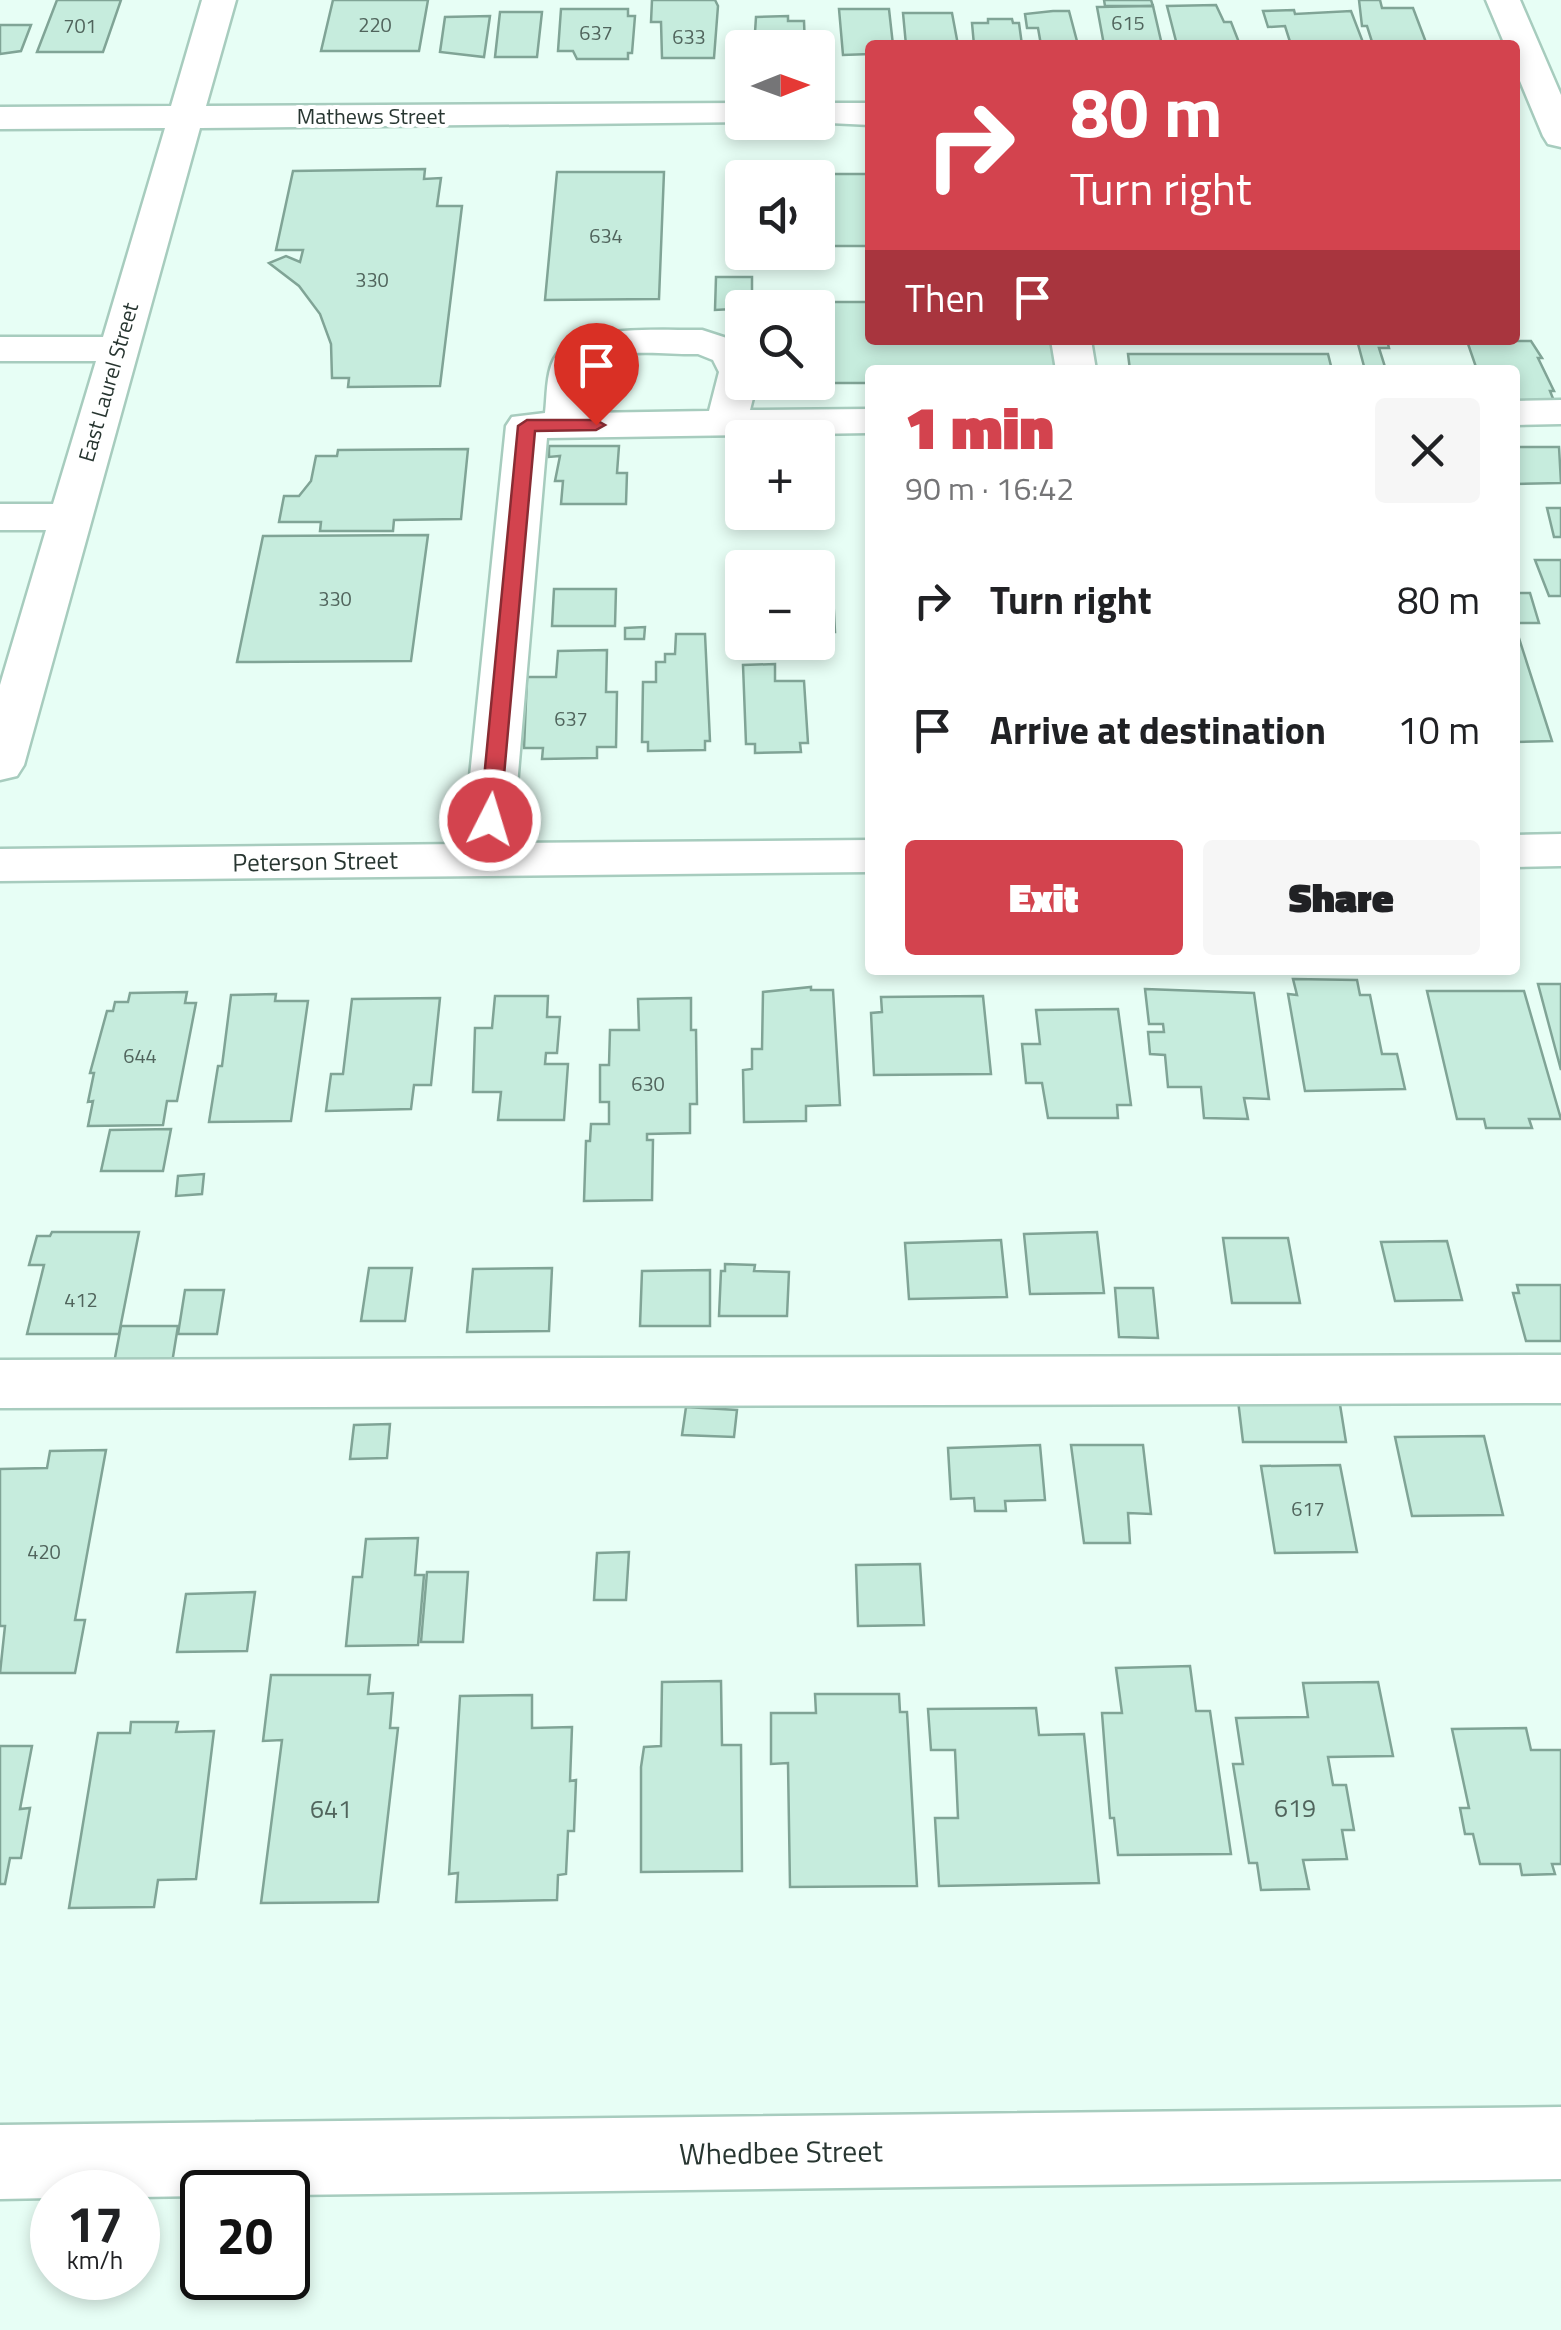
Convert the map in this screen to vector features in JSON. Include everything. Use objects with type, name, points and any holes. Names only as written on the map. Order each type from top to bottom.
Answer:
[{"type":"street","name":"East Laurel Street","points":[[0,765],[218,0]]},
{"type":"street","points":[[1503,0],[1518,40]]},
{"type":"street","points":[[1520,44],[1547,115]]},
{"type":"street","name":"Mathews Street","points":[[0,118],[725,114]]},
{"type":"street","points":[[835,114],[865,114]]},
{"type":"street","points":[[564,425],[572,362],[582,352],[608,344],[702,342],[730,352],[739,372],[727,420]]},
{"type":"street","points":[[0,350],[116,349]]},
{"type":"street","points":[[1520,412],[1561,412]]},
{"type":"street","points":[[835,421],[865,421]]},
{"type":"street","points":[[486,860],[527,426],[725,423]]},
{"type":"street","points":[[0,518],[71,517]]},
{"type":"street","points":[[1520,850],[1561,850]]},
{"type":"street","name":"Peterson Street","points":[[0,865],[865,856]]},
{"type":"street","points":[[0,1384],[1561,1379]]},
{"type":"street","name":"Whedbee Street","points":[[0,2162],[1561,2143]]},
{"type":"building","points":[[57,0],[121,0],[103,52],[37,52]]},
{"type":"building","points":[[333,0],[428,0],[419,51],[321,51]]},
{"type":"building","points":[[652,0],[715,0],[718,6],[714,58],[662,58],[661,22],[651,22]]},
{"type":"building","points":[[1104,0],[1151,0],[1153,6],[1105,6]]},
{"type":"building","points":[[1359,0],[1380,0],[1382,8],[1413,8],[1425,40],[1371,40],[1367,26],[1362,26]]},
{"type":"building","points":[[1216,5],[1224,22],[1231,22],[1238,40],[1176,40],[1167,6]]},
{"type":"building","points":[[1153,6],[1161,40],[1103,40],[1097,7]]},
{"type":"building","points":[[561,9],[628,9],[628,16],[635,16],[628,59],[577,59],[573,51],[558,51]]},
{"type":"building","points":[[839,9],[889,9],[892,40],[865,40],[865,54],[843,55]]},
{"type":"building","points":[[1069,11],[1077,40],[1040,40],[1038,28],[1027,28],[1025,14]]},
{"type":"building","points":[[1263,11],[1351,11],[1362,40],[1289,40],[1285,26],[1268,27]]},
{"type":"building","points":[[500,12],[542,12],[537,57],[495,57]]},
{"type":"building","points":[[903,13],[952,13],[957,40],[906,40]]},
{"type":"building","points":[[490,16],[484,57],[440,52],[445,17]]},
{"type":"building","points":[[788,16],[788,21],[804,21],[804,30],[755,30],[756,17]]},
{"type":"building","points":[[988,19],[1012,19],[1019,23],[1021,40],[974,40],[972,23],[988,23]]},
{"type":"building","points":[[0,25],[31,25],[21,51],[0,54]]},
{"type":"building","points":[[425,169],[424,179],[441,178],[437,206],[462,206],[440,386],[348,387],[349,378],[332,378],[331,344],[320,314],[299,286],[269,263],[286,256],[300,262],[303,250],[276,250],[293,171]]},
{"type":"building","points":[[557,172],[664,172],[659,299],[545,300]]},
{"type":"building","points":[[835,174],[865,174],[865,246],[835,246]]},
{"type":"building","points":[[716,277],[752,277],[752,290],[725,290],[725,309],[715,310]]},
{"type":"building","points":[[835,302],[865,302],[865,345],[1059,345],[1061,365],[865,365],[865,383],[835,383]]},
{"type":"building","points":[[1520,341],[1531,341],[1542,358],[1538,358],[1554,391],[1550,391],[1554,401],[1520,402],[1520,365],[1475,365],[1468,345],[1520,345]]},
{"type":"building","points":[[1358,345],[1388,345],[1389,348],[1379,348],[1384,365],[1364,365]]},
{"type":"building","points":[[1128,354],[1328,354],[1331,365],[1129,365]]},
{"type":"building","points":[[549,446],[619,446],[617,473],[627,473],[626,504],[561,504],[563,481],[555,481],[560,456],[549,457]]},
{"type":"building","points":[[1520,447],[1559,447],[1561,483],[1520,484]]},
{"type":"building","points":[[468,449],[461,519],[394,520],[393,531],[320,531],[321,522],[279,522],[284,496],[299,496],[311,481],[316,456],[337,456],[338,450]]},
{"type":"building","points":[[1547,508],[1561,508],[1561,537],[1554,537]]},
{"type":"building","points":[[428,535],[411,661],[237,662],[263,536]]},
{"type":"building","points":[[1535,560],[1561,560],[1561,596],[1549,596]]},
{"type":"building","points":[[554,589],[616,589],[615,626],[552,626]]},
{"type":"building","points":[[1520,593],[1530,593],[1539,623],[1520,623]]},
{"type":"building","points":[[645,627],[644,639],[625,639],[625,628]]},
{"type":"building","points":[[676,634],[705,634],[710,741],[705,741],[705,750],[648,751],[648,742],[642,742],[643,682],[656,682],[656,662],[665,662],[665,654],[675,654]]},
{"type":"building","points":[[1520,641],[1552,741],[1520,742]]},
{"type":"building","points":[[607,650],[606,692],[617,692],[616,747],[597,747],[597,758],[542,759],[543,748],[524,748],[527,677],[556,677],[558,651]]},
{"type":"building","points":[[775,664],[775,681],[804,681],[808,743],[800,743],[801,752],[755,753],[755,744],[746,744],[743,665]]},
{"type":"building","points":[[1293,979],[1357,980],[1360,995],[1370,995],[1382,1054],[1397,1054],[1405,1089],[1305,1091],[1288,994],[1297,995]]},
{"type":"building","points":[[1538,984],[1561,984],[1561,1070]]},
{"type":"building","points":[[811,987],[833,990],[840,1105],[806,1106],[806,1121],[744,1122],[743,1070],[752,1069],[752,1049],[762,1049],[763,992]]},
{"type":"building","points":[[1145,989],[1254,993],[1269,1099],[1244,1098],[1248,1119],[1204,1118],[1201,1087],[1168,1087],[1165,1055],[1150,1054],[1148,1032],[1164,1032],[1163,1024],[1149,1024]]},
{"type":"building","points":[[1427,991],[1524,991],[1561,1119],[1529,1119],[1532,1128],[1486,1128],[1484,1119],[1457,1119]]},
{"type":"building","points":[[187,992],[185,1003],[196,1003],[177,1101],[167,1101],[163,1125],[88,1126],[93,1101],[88,1102],[94,1073],[90,1073],[107,1011],[113,1011],[115,1002],[128,1002],[130,993]]},
{"type":"building","points":[[276,994],[275,1001],[308,1001],[291,1121],[209,1122],[218,1066],[222,1066],[231,995]]},
{"type":"building","points":[[495,996],[548,996],[547,1017],[560,1017],[557,1053],[546,1053],[545,1064],[568,1064],[564,1120],[498,1120],[501,1092],[473,1092],[475,1028],[492,1028]]},
{"type":"building","points":[[983,996],[991,1074],[874,1075],[871,1013],[882,1012],[881,997]]},
{"type":"building","points":[[440,998],[431,1085],[414,1085],[411,1109],[326,1111],[331,1074],[343,1074],[352,999]]},
{"type":"building","points":[[691,998],[691,1030],[696,1030],[697,1104],[690,1104],[690,1133],[647,1134],[647,1140],[653,1140],[652,1200],[584,1201],[586,1141],[590,1141],[591,1124],[609,1124],[609,1102],[600,1102],[600,1065],[609,1065],[610,1030],[639,1030],[638,999]]},
{"type":"building","points":[[1118,1009],[1131,1105],[1117,1105],[1118,1118],[1048,1118],[1042,1083],[1026,1083],[1022,1044],[1040,1044],[1036,1010]]},
{"type":"building","points":[[171,1129],[163,1171],[101,1171],[110,1130]]},
{"type":"building","points":[[204,1174],[202,1194],[176,1196],[178,1176]]},
{"type":"building","points":[[52,1232],[139,1232],[119,1334],[27,1334],[44,1265],[29,1265],[37,1236],[50,1236]]},
{"type":"building","points":[[1097,1232],[1104,1293],[1030,1294],[1024,1234]]},
{"type":"building","points":[[1223,1238],[1288,1238],[1300,1303],[1232,1303]]},
{"type":"building","points":[[1001,1240],[1007,1297],[909,1299],[905,1243]]},
{"type":"building","points":[[1447,1241],[1462,1300],[1395,1301],[1381,1242]]},
{"type":"building","points":[[725,1264],[755,1265],[754,1271],[789,1272],[787,1316],[719,1316],[721,1271],[725,1271]]},
{"type":"building","points":[[369,1268],[412,1268],[405,1321],[361,1321]]},
{"type":"building","points":[[552,1268],[549,1331],[467,1332],[473,1269]]},
{"type":"building","points":[[710,1270],[710,1326],[640,1326],[642,1271]]},
{"type":"building","points":[[1517,1285],[1561,1285],[1561,1341],[1526,1341],[1513,1293],[1519,1293]]},
{"type":"building","points":[[1115,1288],[1153,1288],[1158,1338],[1119,1337]]},
{"type":"building","points":[[185,1290],[224,1290],[217,1334],[178,1334]]},
{"type":"building","points":[[121,1326],[178,1326],[172,1363],[114,1363]]},
{"type":"building","points":[[1237,1392],[1338,1392],[1346,1442],[1243,1442]]},
{"type":"building","points":[[686,1407],[737,1410],[734,1437],[682,1435]]},
{"type":"building","points":[[390,1424],[387,1458],[350,1459],[354,1425]]},
{"type":"building","points":[[1484,1436],[1503,1515],[1412,1516],[1395,1437]]},
{"type":"building","points":[[1040,1445],[1045,1500],[1005,1501],[1006,1511],[975,1511],[974,1498],[951,1499],[948,1448]]},
{"type":"building","points":[[1071,1445],[1143,1445],[1151,1514],[1128,1513],[1130,1543],[1084,1543]]},
{"type":"building","points":[[106,1450],[75,1620],[85,1620],[75,1673],[0,1673],[5,1626],[0,1626],[0,1469],[47,1468],[50,1451]]},
{"type":"building","points":[[1340,1465],[1357,1552],[1275,1553],[1261,1466]]},
{"type":"building","points":[[418,1538],[415,1575],[424,1575],[418,1645],[346,1646],[353,1577],[362,1577],[366,1539]]},
{"type":"building","points":[[629,1552],[626,1600],[594,1600],[597,1553]]},
{"type":"building","points":[[920,1564],[924,1625],[858,1626],[856,1565]]},
{"type":"building","points":[[427,1572],[468,1572],[463,1642],[421,1642]]},
{"type":"building","points":[[255,1592],[247,1651],[177,1652],[186,1594]]},
{"type":"building","points":[[1190,1666],[1196,1711],[1210,1711],[1231,1854],[1118,1855],[1114,1818],[1110,1818],[1102,1713],[1122,1713],[1116,1668]]},
{"type":"building","points":[[271,1675],[370,1675],[368,1694],[393,1693],[390,1728],[398,1728],[378,1902],[261,1903],[282,1740],[263,1741]]},
{"type":"building","points":[[721,1681],[722,1745],[741,1745],[742,1871],[641,1872],[641,1767],[644,1747],[661,1746],[662,1682]]},
{"type":"building","points":[[1378,1682],[1393,1756],[1328,1757],[1333,1785],[1346,1785],[1354,1830],[1342,1830],[1347,1859],[1303,1860],[1309,1889],[1261,1890],[1257,1863],[1249,1863],[1233,1764],[1243,1764],[1236,1718],[1308,1717],[1303,1683]]},
{"type":"building","points":[[815,1694],[899,1694],[900,1712],[907,1712],[917,1886],[790,1887],[788,1763],[771,1764],[771,1713],[816,1713]]},
{"type":"building","points":[[532,1695],[532,1728],[572,1727],[570,1781],[576,1780],[574,1831],[568,1831],[566,1874],[558,1875],[557,1900],[456,1902],[458,1873],[449,1874],[460,1696]]},
{"type":"building","points":[[1036,1708],[1039,1735],[1084,1734],[1099,1883],[939,1886],[935,1818],[958,1818],[955,1750],[931,1750],[928,1709]]},
{"type":"building","points":[[131,1722],[178,1722],[176,1732],[214,1731],[196,1879],[158,1880],[154,1907],[69,1908],[98,1733],[130,1733]]},
{"type":"building","points":[[1526,1728],[1531,1750],[1561,1750],[1561,1864],[1552,1864],[1555,1874],[1522,1875],[1520,1864],[1480,1864],[1473,1834],[1465,1834],[1460,1808],[1469,1808],[1452,1729]]},
{"type":"building","points":[[0,1746],[32,1746],[20,1809],[30,1808],[21,1858],[10,1858],[5,1884],[0,1884]]},
{"type":"route","points":[[490,820],[527,426],[596,425]]}]
